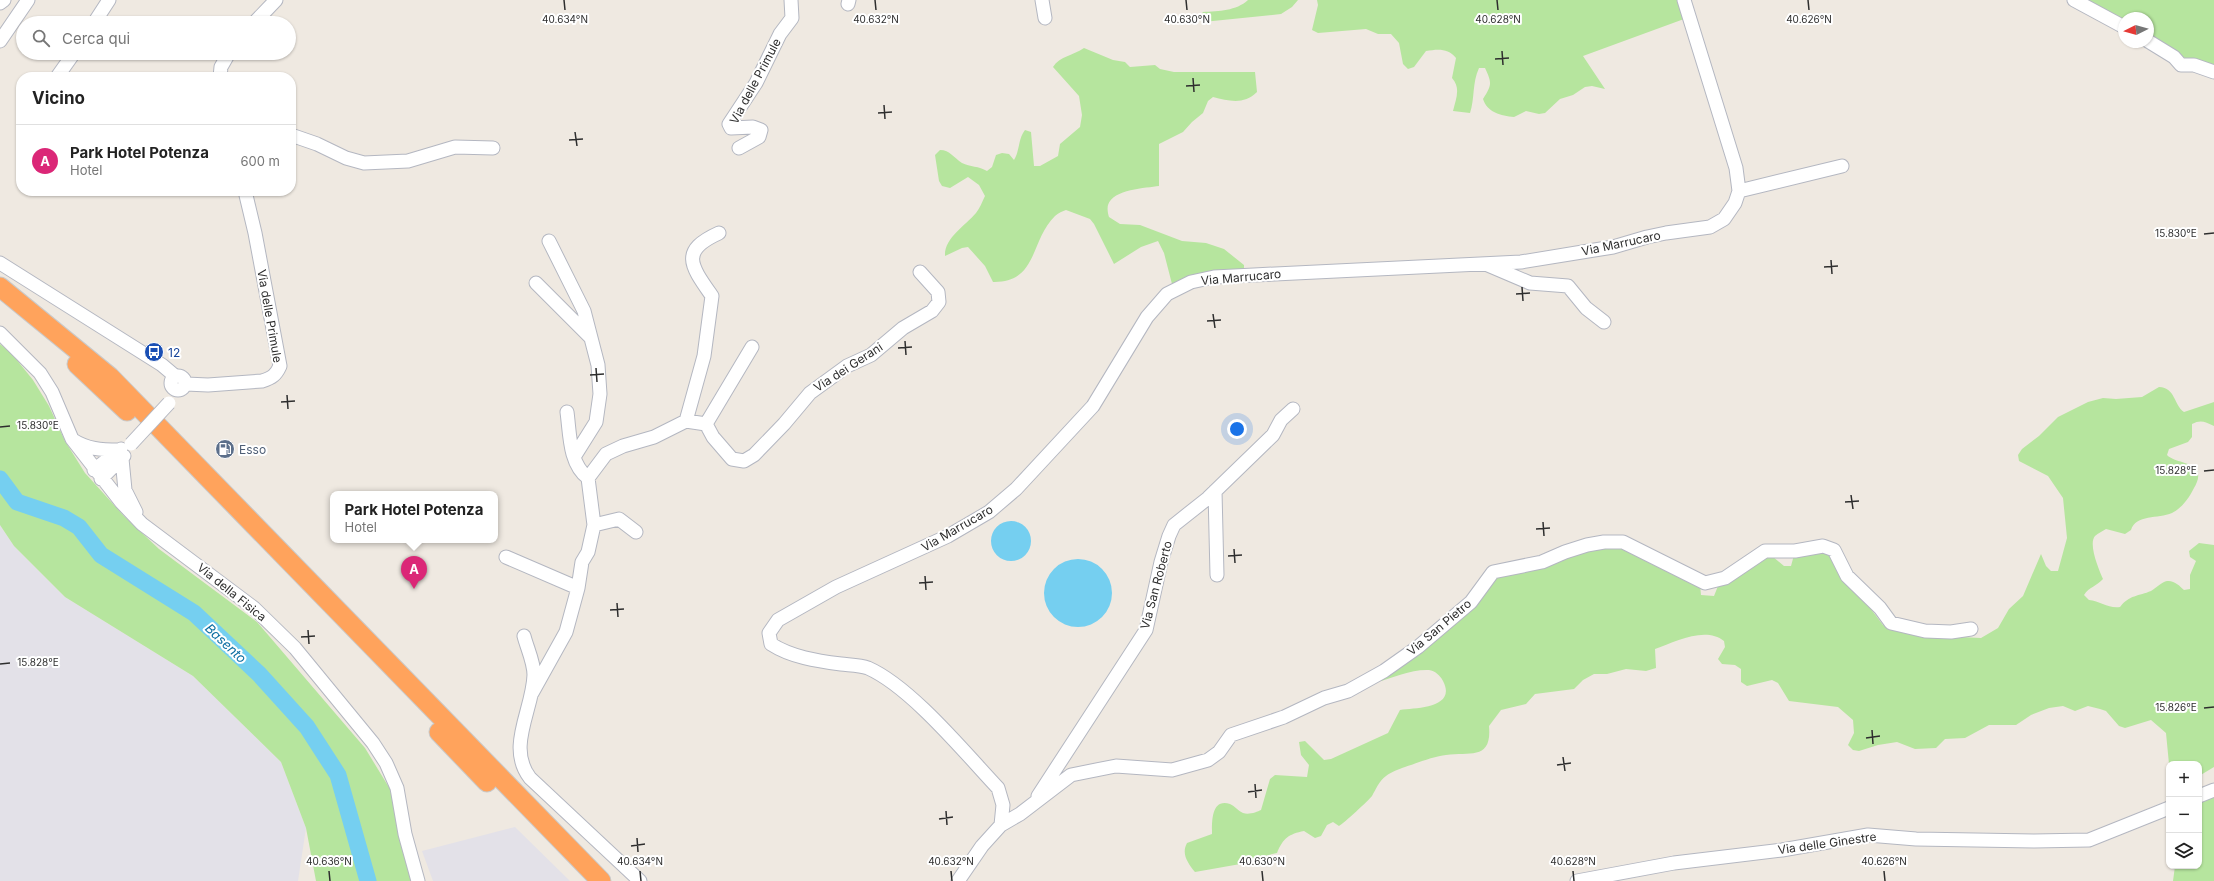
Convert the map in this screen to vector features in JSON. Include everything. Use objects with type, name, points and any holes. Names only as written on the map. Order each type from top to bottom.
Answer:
[{"type":"highway","points":[[0,287],[110,377],[601,881]]},
{"type":"highway","points":[[0,301],[75,362],[125,409],[584,881]]},
{"type":"street","points":[[0,3],[4,0]]},
{"type":"street","points":[[17,16],[28,0]]},
{"type":"street","points":[[99,16],[109,0]]},
{"type":"street","points":[[261,16],[276,0]]},
{"type":"street","name":"Via delle Primule","points":[[739,148],[760,137],[761,130],[754,127],[730,128],[729,124],[756,83],[780,34],[792,18],[791,0]]},
{"type":"street","points":[[1042,0],[1045,18]]},
{"type":"street","points":[[1684,0],[1736,168],[1739,191],[1842,166]]},
{"type":"street","points":[[2074,0],[2118,24]]},
{"type":"street","points":[[0,41],[16,18]]},
{"type":"street","points":[[2154,45],[2174,57],[2181,65],[2194,65],[2214,72]]},
{"type":"street","points":[[61,72],[69,60]]},
{"type":"street","points":[[220,72],[221,67],[225,60]]},
{"type":"street","points":[[296,137],[317,144],[346,158],[364,163],[408,161],[455,148],[493,148]]},
{"type":"street","name":"Via Marrucaro","points":[[1001,825],[1003,805],[998,788],[922,708],[893,684],[867,668],[784,653],[771,644],[769,632],[778,620],[836,587],[948,536],[989,512],[1016,489],[1086,416],[1147,317],[1167,294],[1191,282],[1214,277],[1522,262],[1583,252],[1613,247],[1646,237],[1710,227],[1724,219],[1735,203],[1739,191]]},
{"type":"street","name":"Via delle Primule","points":[[180,387],[262,381],[270,379],[277,374],[280,366],[255,233],[246,196]]},
{"type":"street","points":[[686,420],[704,356],[712,296],[695,270],[692,258],[695,248],[707,239],[719,233]]},
{"type":"street","points":[[549,241],[584,310],[598,365],[600,394],[596,422],[574,457]]},
{"type":"street","points":[[0,262],[162,365],[175,376],[181,376],[180,387],[169,403],[131,444],[98,474]]},
{"type":"street","name":"Via Marrucaro","points":[[1484,264],[1530,284],[1568,286],[1586,308],[1604,322]]},
{"type":"street","name":"Via dei Gerani","points":[[706,424],[713,437],[732,459],[744,461],[754,455],[784,424],[810,393],[848,366],[871,355],[903,328],[932,311],[939,302],[938,292],[920,272]]},
{"type":"street","points":[[536,283],[591,338]]},
{"type":"street","name":"Via della Fisica","points":[[0,333],[40,373],[52,392],[72,439],[98,474],[142,524],[254,608],[295,648],[373,743],[386,763],[397,788],[405,834],[418,881]]},
{"type":"street","points":[[532,693],[566,632],[578,588],[582,562],[588,552],[594,525],[588,478],[606,454],[623,446],[654,437],[686,420],[706,424],[752,347]]},
{"type":"street","name":"Via San Roberto","points":[[1033,804],[1146,630],[1165,549],[1174,525],[1215,491],[1273,435],[1281,420],[1293,409]]},
{"type":"street","points":[[567,412],[574,457],[579,471],[588,478]]},
{"type":"street","points":[[72,439],[84,446],[120,454]]},
{"type":"street","points":[[120,454],[125,490],[142,524]]},
{"type":"street","points":[[1215,491],[1217,575]]},
{"type":"street","points":[[594,525],[619,519],[636,532]]},
{"type":"street","name":"Via San Pietro","points":[[1001,825],[1033,804],[1072,775],[1116,766],[1172,770],[1208,760],[1219,752],[1232,735],[1284,718],[1324,698],[1348,691],[1384,671],[1418,647],[1471,602],[1493,572],[1542,562],[1565,552],[1604,542],[1623,542],[1705,583],[1725,578],[1765,552],[1823,546],[1834,550],[1847,576],[1891,622],[1925,630],[1951,632],[1971,629]]},
{"type":"street","points":[[506,557],[578,588]]},
{"type":"street","points":[[524,636],[534,673],[532,693],[522,731],[519,755],[522,768],[530,778],[640,881]]},
{"type":"street","points":[[2202,795],[2214,790]]},
{"type":"street","name":"Via delle Ginestre","points":[[1577,881],[1674,864],[1782,850],[1868,835],[1924,839],[2034,841],[2089,840],[2166,809]]},
{"type":"street","points":[[958,881],[982,846],[1001,825]]},
{"type":"shaded area","points":[[0,525],[14,546],[65,597],[193,676],[281,762],[306,828],[298,881],[0,881]]},
{"type":"shaded area","points":[[515,827],[570,881],[433,881],[422,851]]},
{"type":"green space","points":[[1248,0],[1298,0],[1292,7],[1281,14],[1203,22],[1199,17],[1203,12],[1221,11],[1233,8]]},
{"type":"green space","points":[[1317,0],[1677,0],[1684,19],[1583,56],[1605,89],[1592,86],[1585,87],[1573,95],[1560,99],[1545,113],[1539,114],[1526,111],[1514,117],[1504,116],[1495,112],[1485,103],[1483,99],[1488,90],[1490,81],[1485,68],[1479,68],[1477,74],[1470,113],[1453,111],[1457,94],[1455,82],[1452,78],[1456,58],[1450,52],[1439,50],[1426,51],[1414,67],[1408,69],[1403,64],[1399,43],[1391,34],[1378,34],[1366,29],[1318,33],[1312,30],[1318,5]]},
{"type":"green space","points":[[2081,0],[2214,0],[2214,68],[2185,58],[2154,40],[2154,12],[2118,12],[2118,21]]},
{"type":"green space","points":[[1084,48],[1113,60],[1125,62],[1130,67],[1155,65],[1160,69],[1174,72],[1255,72],[1257,92],[1252,96],[1247,99],[1236,101],[1213,97],[1208,101],[1203,113],[1183,132],[1159,144],[1159,186],[1123,192],[1111,200],[1108,205],[1109,217],[1120,224],[1140,225],[1182,241],[1206,243],[1224,249],[1244,265],[1244,270],[1187,278],[1172,284],[1164,253],[1158,241],[1141,247],[1114,264],[1090,219],[1066,210],[1056,215],[1047,226],[1026,268],[1018,275],[1008,280],[993,282],[985,266],[968,247],[962,248],[945,256],[951,238],[976,213],[985,196],[979,185],[968,177],[950,188],[942,186],[939,181],[935,155],[940,150],[943,150],[962,163],[987,171],[992,167],[996,155],[1002,153],[1009,154],[1014,160],[1021,137],[1025,130],[1031,132],[1034,166],[1040,166],[1058,156],[1060,144],[1080,127],[1082,115],[1079,96],[1053,67],[1063,58]]},
{"type":"green space","points":[[0,344],[12,354],[33,380],[49,406],[65,441],[85,473],[124,516],[159,549],[257,622],[365,748],[390,789],[413,881],[316,881],[306,828],[281,762],[193,676],[65,597],[14,546],[0,525]]},
{"type":"green space","points":[[2159,387],[2165,388],[2169,390],[2180,409],[2184,412],[2214,402],[2214,426],[2201,421],[2195,422],[2192,424],[2192,437],[2188,442],[2169,449],[2167,455],[2170,458],[2191,465],[2198,473],[2197,482],[2190,495],[2179,508],[2166,515],[2142,519],[2125,534],[2106,529],[2095,536],[2093,540],[2093,551],[2103,579],[2088,590],[2084,595],[2089,600],[2108,606],[2120,607],[2127,600],[2151,591],[2167,581],[2174,582],[2184,590],[2190,589],[2190,575],[2196,561],[2190,557],[2189,551],[2199,543],[2214,545],[2214,767],[2202,774],[2202,761],[2169,761],[2166,733],[2151,720],[2125,728],[2119,726],[2106,711],[2088,706],[2075,711],[2063,706],[2049,708],[2031,715],[2016,725],[1989,725],[1965,738],[1945,739],[1936,748],[1915,749],[1897,742],[1878,745],[1859,751],[1853,750],[1848,745],[1854,733],[1853,720],[1838,707],[1789,701],[1778,683],[1772,680],[1747,686],[1741,682],[1741,669],[1735,665],[1722,664],[1718,659],[1725,647],[1724,641],[1708,635],[1699,635],[1681,639],[1655,649],[1656,668],[1646,671],[1626,669],[1607,674],[1594,674],[1583,680],[1574,689],[1535,694],[1526,704],[1501,710],[1489,726],[1489,737],[1487,744],[1483,749],[1478,752],[1437,757],[1390,773],[1381,780],[1372,796],[1346,821],[1339,826],[1333,822],[1327,825],[1321,836],[1315,838],[1304,831],[1290,835],[1284,840],[1277,853],[1251,859],[1246,863],[1195,872],[1186,858],[1185,847],[1187,843],[1212,834],[1214,812],[1219,804],[1230,804],[1245,814],[1255,812],[1261,810],[1270,779],[1275,775],[1307,777],[1309,765],[1301,755],[1299,742],[1305,741],[1324,760],[1331,759],[1388,733],[1400,710],[1425,707],[1440,702],[1445,697],[1446,690],[1443,681],[1435,672],[1429,670],[1403,674],[1377,682],[1457,623],[1471,610],[1499,574],[1589,549],[1625,547],[1700,584],[1701,595],[1714,596],[1718,586],[1764,558],[1772,556],[1784,566],[1791,566],[1794,555],[1825,553],[1833,559],[1883,625],[1895,630],[1940,636],[1981,638],[1998,628],[2009,609],[2023,596],[2041,554],[2046,566],[2051,571],[2058,571],[2067,538],[2063,498],[2048,476],[2019,461],[2018,455],[2022,449],[2039,436],[2058,417],[2088,402],[2103,398],[2116,399],[2142,397]]},
{"type":"green space","points":[[2214,796],[2214,881],[2173,881],[2175,869],[2202,869],[2202,801]]},
{"type":"water","points":[[1015,521],[1022,524],[1028,530],[1031,541],[1030,549],[1022,558],[1015,561],[1007,561],[1000,558],[992,549],[991,537],[994,530],[1003,522]]},
{"type":"water","points":[[1071,559],[1085,559],[1097,565],[1106,574],[1112,586],[1110,606],[1102,617],[1091,625],[1085,627],[1071,627],[1065,625],[1054,617],[1046,606],[1044,600],[1044,586],[1046,580],[1054,569],[1065,561]]},
{"type":"waterway","name":"Basento","points":[[0,479],[17,502],[64,518],[79,527],[101,555],[194,613],[259,674],[307,727],[338,775],[368,881]]},
{"type":"place","name":"12","points":[[154,352]]},
{"type":"place","name":"Esso","points":[[225,449]]},
{"type":"place","name":"Park Hotel Potenza","points":[[414,589]]}]
